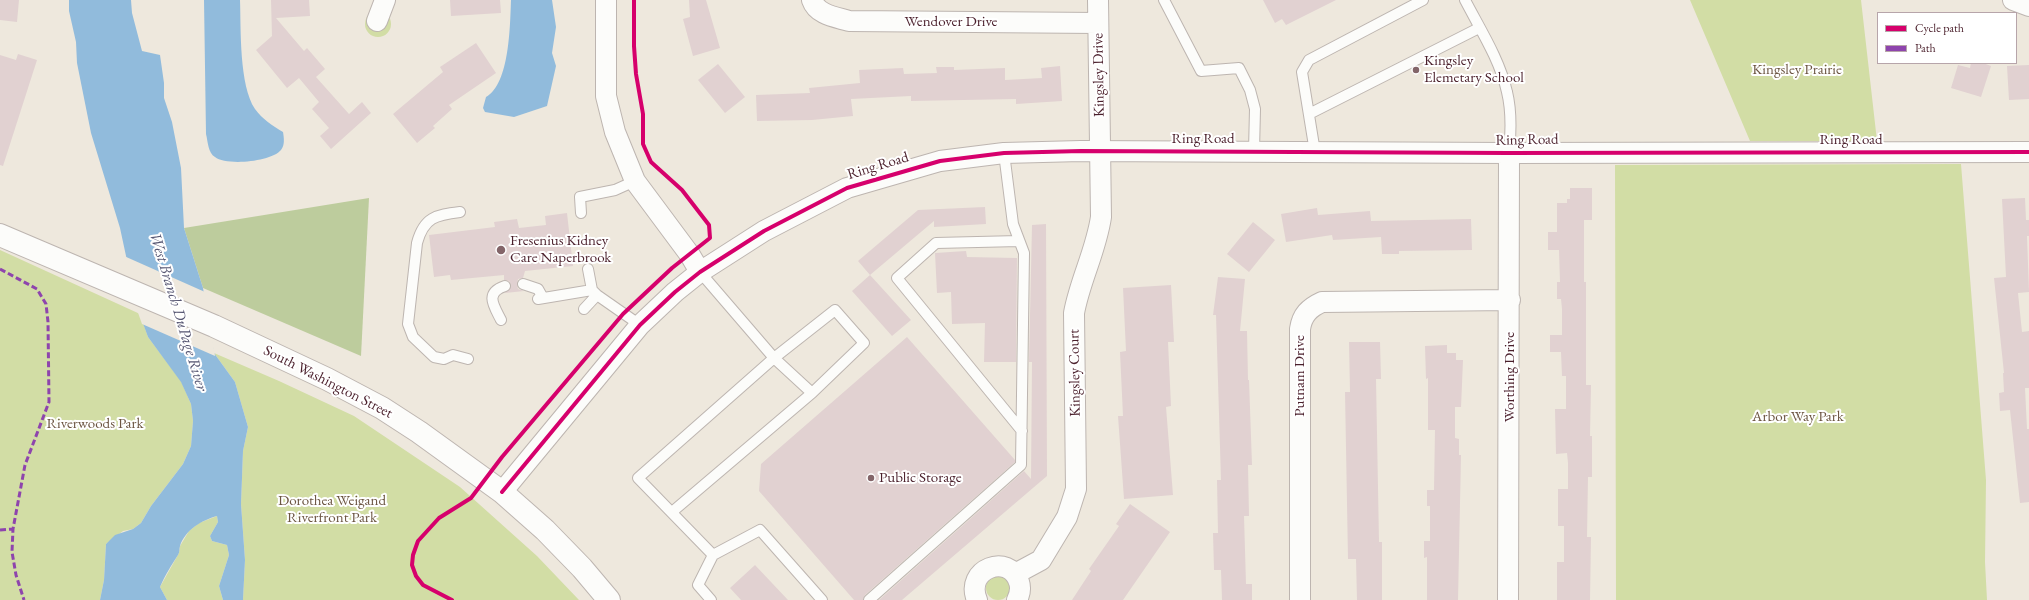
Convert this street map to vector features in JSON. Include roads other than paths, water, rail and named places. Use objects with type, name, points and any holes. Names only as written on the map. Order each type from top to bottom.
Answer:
[{"type":"main road","name":"South Washington Street","points":[[0,235],[214,326],[327,379],[382,408],[419,432],[502,492],[545,530],[582,568],[609,600]]},
{"type":"street","points":[[377,21],[385,0]]},
{"type":"street","points":[[606,0],[606,96],[615,132],[635,182],[690,255],[700,272]]},
{"type":"street","name":"Wendover Drive","points":[[812,0],[814,5],[827,15],[849,21],[1098,23]]},
{"type":"street","name":"Kingsley Drive","points":[[1098,0],[1101,151]]},
{"type":"street","points":[[2013,0],[2029,6]]},
{"type":"street","name":"Ring Road","points":[[502,492],[640,325],[675,292],[700,272],[764,231],[847,188],[940,161],[1004,153],[1101,151],[1509,153],[2029,152]]},
{"type":"street","name":"Kingsley Court","points":[[1015,574],[1041,560],[1067,517],[1074,500],[1077,470],[1074,313],[1077,294],[1094,250],[1100,229],[1101,151]]},
{"type":"street","name":"Worthing Drive","points":[[1508,600],[1510,300],[1509,153]]},
{"type":"street","name":"Putnam Drive","points":[[1300,600],[1300,329],[1301,321],[1306,313],[1312,306],[1328,301],[1510,300]]},
{"type":"street","points":[[978,600],[974,589],[975,583],[978,577],[992,566],[1005,567],[1015,574],[1020,585],[1017,600]]},
{"type":"lane","points":[[1164,0],[1201,71],[1239,68],[1250,90],[1255,109],[1254,151]]},
{"type":"lane","points":[[1315,152],[1310,130],[1310,114],[1302,72],[1309,60],[1423,0]]},
{"type":"lane","points":[[1465,0],[1496,63],[1507,91],[1510,110],[1509,153]]},
{"type":"lane","points":[[1310,114],[1479,28]]},
{"type":"lane","points":[[868,600],[1021,465],[1024,253],[1013,224],[1004,153]]},
{"type":"lane","points":[[581,213],[580,197],[615,190],[635,182]]},
{"type":"lane","points":[[460,212],[441,214],[427,221],[420,231],[417,243],[408,324],[413,337],[434,357],[444,359],[452,355],[468,359]]},
{"type":"lane","points":[[1019,241],[936,243],[897,278],[1022,431]]},
{"type":"lane","points":[[588,269],[594,293],[640,325]]},
{"type":"lane","points":[[700,272],[774,358],[812,393]]},
{"type":"lane","points":[[523,284],[538,289],[541,299],[594,293]]},
{"type":"lane","points":[[501,320],[492,302],[492,296],[498,288],[505,286]]},
{"type":"lane","points":[[584,309],[594,293]]},
{"type":"lane","points":[[672,512],[812,393],[864,343],[835,310],[774,358],[638,478],[713,555]]},
{"type":"lane","points":[[711,600],[698,585],[713,555],[760,530],[822,600]]},
{"type":"water","name":"West Branch DuPage River","points":[[69,0],[131,0],[132,13],[142,51],[160,55],[164,83],[164,98],[172,122],[181,168],[184,228],[203,288],[214,353],[235,382],[248,427],[243,451],[241,504],[245,560],[243,600],[223,600],[219,586],[229,555],[227,545],[212,541],[210,536],[218,522],[217,516],[195,526],[182,540],[179,554],[160,587],[167,600],[100,600],[104,580],[106,544],[115,535],[133,529],[141,523],[151,506],[183,464],[191,446],[193,421],[191,404],[181,382],[148,337],[137,307],[120,228],[91,133],[77,63],[76,42],[69,11]]},
{"type":"water","points":[[204,0],[240,0],[243,72],[246,86],[250,99],[258,113],[283,132],[283,146],[276,154],[259,160],[238,162],[221,160],[215,157],[210,150],[206,134]]},
{"type":"water","points":[[511,0],[552,0],[556,27],[552,53],[556,66],[547,106],[514,117],[485,112],[483,108],[486,97],[494,90],[500,80],[504,67],[509,38]]},
{"type":"place","name":"Kingsley Elemetary School","points":[[1416,70]]},
{"type":"place","name":"Fresenius Kidney Care Naperbrook","points":[[501,250]]},
{"type":"place","name":"Public Storage","points":[[871,478]]},
{"type":"park label","name":"Kingsley Prairie","points":[[1797,70]]},
{"type":"park label","name":"Arbor Way Park","points":[[1798,417]]},
{"type":"park label","name":"Riverwoods Park","points":[[95,424]]},
{"type":"park label","name":"Dorothea Weigand Riverfront Park","points":[[332,510]]}]
